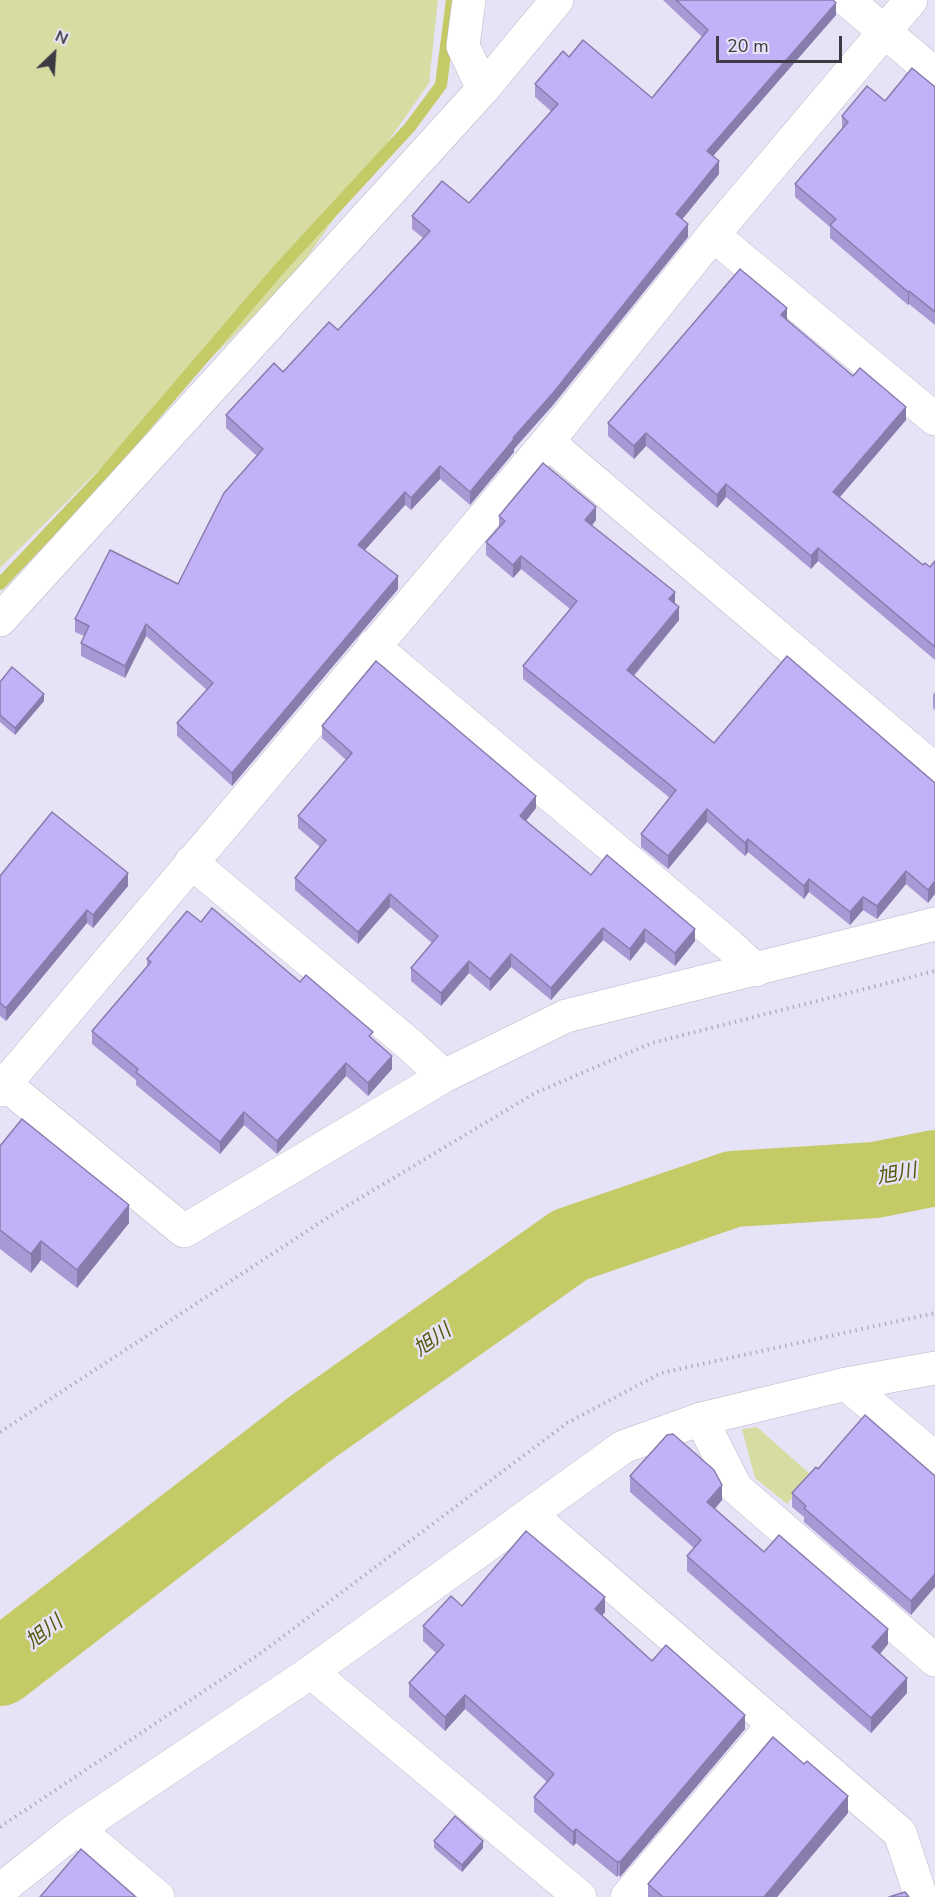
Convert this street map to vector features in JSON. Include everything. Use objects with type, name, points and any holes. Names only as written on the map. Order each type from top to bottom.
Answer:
[{"type":"street","points":[[469,0],[463,46],[483,89]]},
{"type":"street","points":[[0,620],[483,89],[557,0]]},
{"type":"street","points":[[847,0],[935,74]]},
{"type":"street","points":[[911,0],[713,235],[549,440],[2,1084],[184,1231],[444,1076],[566,1016],[935,924]]},
{"type":"street","points":[[713,235],[935,419]]},
{"type":"street","points":[[549,440],[562,454],[935,770]]},
{"type":"street","points":[[374,646],[756,970]]},
{"type":"street","points":[[191,862],[444,1076]]},
{"type":"street","points":[[0,1890],[77,1829],[311,1672],[623,1447],[701,1419],[846,1384],[935,1368]]},
{"type":"street","points":[[846,1384],[935,1458]]},
{"type":"street","points":[[701,1419],[736,1488],[935,1660]]},
{"type":"street","points":[[531,1515],[900,1833],[921,1897]]},
{"type":"street","points":[[311,1672],[575,1896]]},
{"type":"street","points":[[627,1897],[774,1724]]},
{"type":"street","points":[[77,1829],[158,1897]]},
{"type":"path","points":[[0,1432],[327,1218],[535,1093],[652,1043],[935,971]]},
{"type":"green space","points":[[0,0],[438,0],[429,83],[294,276],[0,568]]},
{"type":"green space","points":[[757,1427],[811,1475],[787,1504],[755,1478],[742,1429]]},
{"type":"building","points":[[676,0],[833,0],[836,3],[707,151],[719,161],[676,214],[688,224],[553,393],[470,492],[440,466],[411,498],[405,492],[358,545],[398,576],[232,773],[177,723],[213,683],[146,624],[125,666],[81,643],[89,626],[75,619],[110,550],[178,584],[224,493],[263,449],[226,415],[274,363],[283,372],[329,322],[338,330],[430,231],[412,216],[442,181],[469,203],[558,104],[535,84],[563,51],[569,57],[583,40],[652,98],[708,30]]},
{"type":"building","points":[[912,68],[935,87],[935,312],[908,292],[830,225],[836,219],[795,184],[848,122],[842,116],[867,86],[885,101]]},
{"type":"building","points":[[740,269],[787,308],[781,315],[853,376],[860,368],[906,407],[833,492],[923,565],[925,563],[930,567],[935,561],[935,647],[818,548],[811,556],[726,484],[717,495],[646,433],[634,446],[608,423]]},
{"type":"building","points":[[543,463],[596,507],[585,520],[675,592],[669,599],[679,607],[627,670],[714,743],[787,656],[935,783],[935,881],[928,890],[906,871],[877,906],[863,897],[850,912],[809,879],[804,886],[748,839],[745,843],[707,809],[668,856],[641,834],[676,790],[523,666],[577,601],[521,556],[513,565],[486,542],[505,521],[499,516]]},
{"type":"building","points":[[376,661],[536,796],[520,816],[591,875],[607,855],[695,929],[675,953],[645,929],[630,949],[603,928],[551,988],[511,954],[490,979],[469,961],[441,993],[411,968],[438,936],[390,894],[358,932],[295,878],[326,840],[298,816],[352,753],[322,726]]},
{"type":"building","points":[[12,667],[44,694],[15,728],[0,715],[0,682]]},
{"type":"building","points":[[52,812],[128,873],[93,915],[87,910],[6,1008],[0,1003],[0,876]]},
{"type":"building","points":[[212,908],[300,982],[306,975],[373,1032],[369,1036],[392,1056],[368,1083],[346,1063],[277,1141],[244,1112],[220,1142],[136,1072],[138,1069],[92,1031],[151,962],[147,959],[187,911],[201,922]]},
{"type":"building","points":[[22,1119],[129,1205],[77,1270],[41,1241],[31,1254],[0,1230],[0,1146]]},
{"type":"building","points":[[865,1415],[935,1476],[935,1574],[911,1601],[804,1508],[806,1506],[792,1493],[816,1467],[818,1469]]},
{"type":"building","points":[[673,1434],[714,1470],[722,1485],[707,1502],[764,1552],[779,1535],[888,1629],[872,1647],[907,1678],[871,1718],[687,1556],[701,1540],[630,1476],[667,1435]]},
{"type":"building","points":[[526,1531],[605,1597],[595,1609],[652,1661],[666,1645],[745,1715],[620,1862],[617,1862],[576,1829],[573,1832],[534,1797],[554,1774],[465,1695],[445,1717],[409,1683],[444,1645],[423,1626],[451,1596],[462,1606]]},
{"type":"building","points":[[773,1737],[804,1764],[807,1761],[848,1796],[764,1897],[663,1897],[648,1884]]},
{"type":"building","points":[[455,1816],[483,1841],[462,1865],[434,1841]]},
{"type":"building","points":[[81,1849],[136,1897],[40,1897]]},
{"type":"building","points":[[905,1892],[909,1897],[889,1897]]},
{"type":"waterway","points":[[0,584],[102,476],[280,268],[410,127],[441,85],[452,0]]},
{"type":"waterway","name":"旭川","points":[[0,1668],[311,1428],[570,1245],[733,1189],[875,1180],[935,1168]]}]
